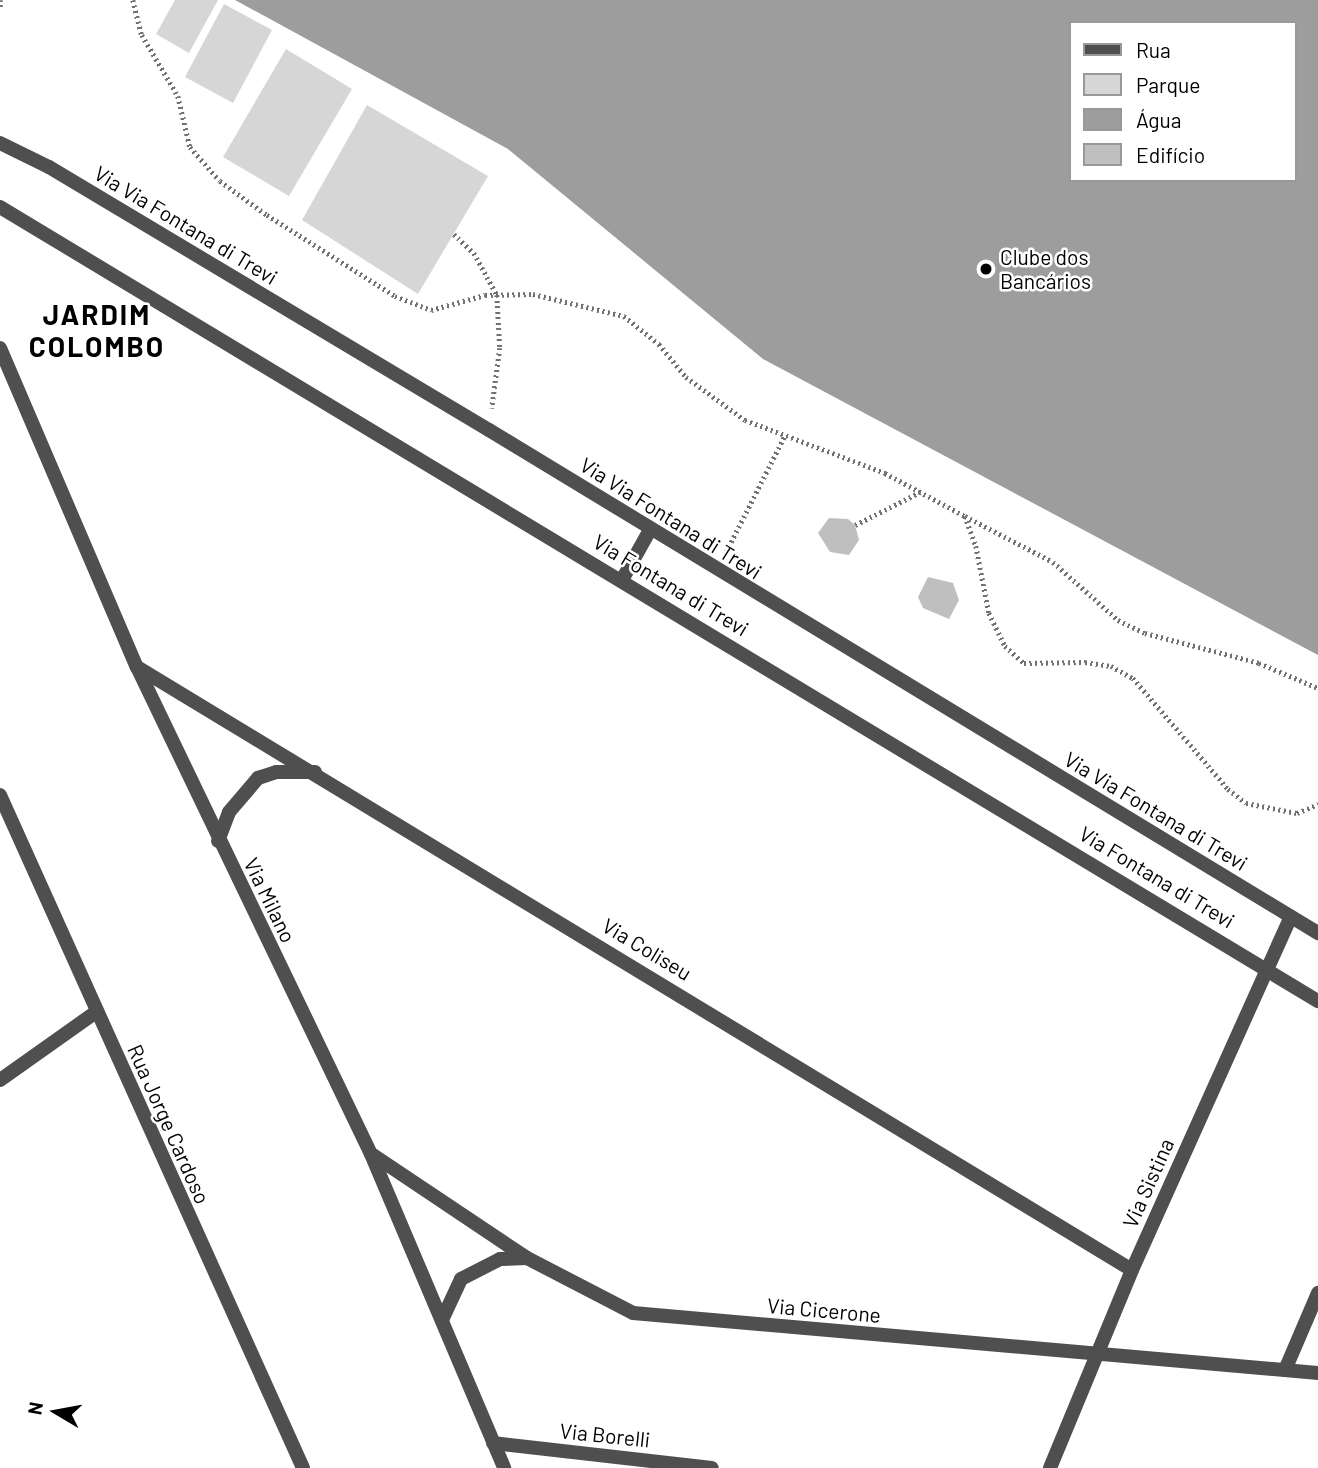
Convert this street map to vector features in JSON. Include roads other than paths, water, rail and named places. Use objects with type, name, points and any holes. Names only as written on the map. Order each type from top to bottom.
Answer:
[{"type":"street","name":"Via Via Fontana di Trevi","points":[[0,143],[49,167],[489,430],[717,571],[1318,933]]},
{"type":"street","name":"Via Fontana di Trevi","points":[[0,207],[1318,1001]]},
{"type":"street","name":"Via Milano","points":[[0,348],[137,667],[218,841],[371,1154],[504,1468]]},
{"type":"street","points":[[622,580],[650,530]]},
{"type":"street","name":"Via Coliseu","points":[[137,667],[316,772],[1132,1270]]},
{"type":"street","points":[[218,841],[229,812],[258,778],[276,772],[316,772]]},
{"type":"street","name":"Rua Jorge Cardoso","points":[[0,795],[303,1468]]},
{"type":"street","name":"Via Sistina","points":[[1050,1468],[1132,1270],[1265,968],[1291,917]]},
{"type":"street","points":[[0,1080],[96,1012]]},
{"type":"street","name":"Via Cicerone","points":[[371,1154],[527,1258],[609,1303],[662,1318],[1318,1373]]},
{"type":"street","points":[[442,1320],[461,1279],[480,1266],[527,1258]]},
{"type":"street","points":[[1284,1370],[1318,1293]]},
{"type":"street","name":"Via Borelli","points":[[493,1443],[712,1468]]},
{"type":"water","name":"Clube dos Bancários","points":[[235,0],[1318,0],[1318,655],[763,359],[508,149]]},
{"type":"place","name":"Clube dos Bancários","points":[[986,269]]},
{"type":"district","name":"JARDIM COLOMBO","points":[[97,330]]}]
